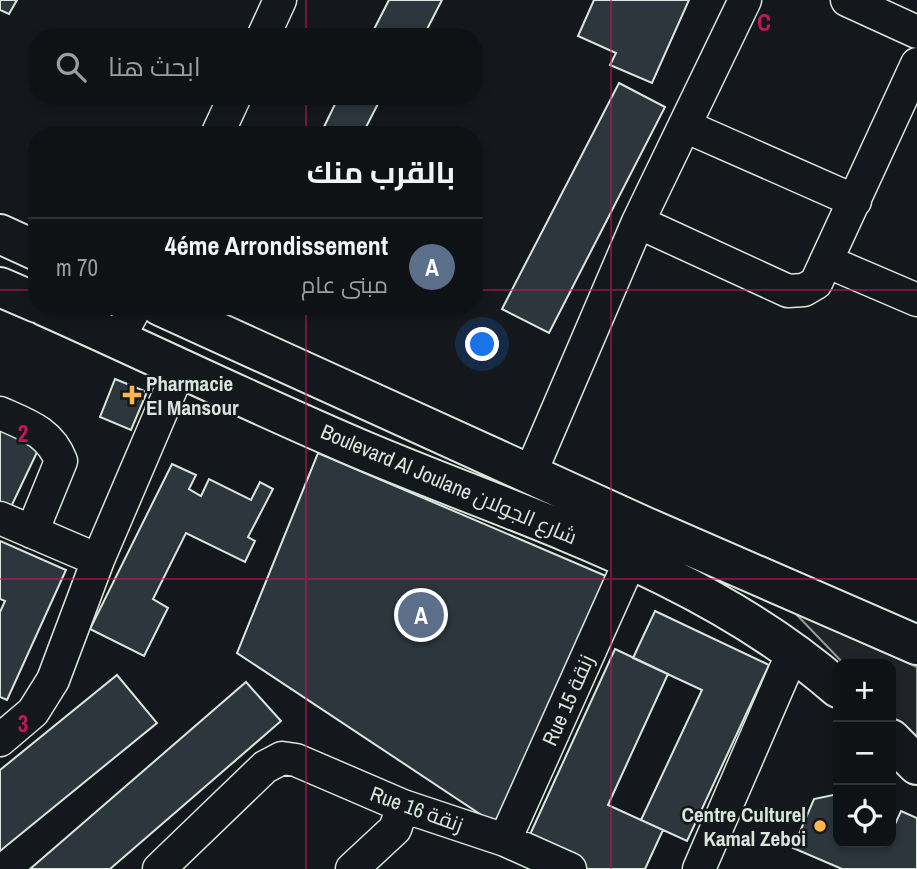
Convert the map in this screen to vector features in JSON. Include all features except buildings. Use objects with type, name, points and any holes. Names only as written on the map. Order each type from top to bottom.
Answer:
[{"type":"main road","points":[[0,234],[28,247]]},
{"type":"main road","points":[[0,287],[28,299]]},
{"type":"main road","name":"Boulevard Al Joulane شارع الجولان","points":[[64,315],[365,451],[631,559],[727,607],[793,652],[833,684]]},
{"type":"main road","name":"Boulevard Al Joulane شارع الجولان","points":[[180,315],[917,645]]},
{"type":"main road","points":[[896,744],[917,765]]},
{"type":"street","points":[[267,28],[280,0]]},
{"type":"street","points":[[530,474],[638,222],[745,0]]},
{"type":"street","points":[[847,0],[917,32]]},
{"type":"street","points":[[638,222],[788,291],[804,290],[816,283],[917,64]]},
{"type":"street","points":[[221,126],[231,105]]},
{"type":"street","points":[[685,125],[855,201]]},
{"type":"street","points":[[826,261],[917,300]]},
{"type":"street","points":[[118,339],[131,315]]},
{"type":"street","points":[[0,740],[33,712],[53,680],[99,560],[180,368]]},
{"type":"street","points":[[0,413],[43,432],[55,445],[61,461],[32,532]]},
{"type":"street","points":[[0,518],[99,560]]},
{"type":"street","name":"Rue 15 زنقة","points":[[505,840],[631,559]]},
{"type":"street","points":[[699,869],[793,652]]},
{"type":"street","name":"Rue 16 زنقة","points":[[159,869],[265,767],[282,758],[296,760],[403,806],[505,840],[570,869]]},
{"type":"street","points":[[361,867],[395,829],[403,806]]},
{"type":"shaded area","points":[[795,613],[917,667],[917,742],[896,719],[896,659],[839,659]]},
{"type":"place","name":"Pharmacie El Mansour","points":[[132,395]]},
{"type":"place","name":"4éme Arrondissement","points":[[421,615]]},
{"type":"place","name":"Centre Culturel Kamal Zeboi","points":[[820,826]]}]
